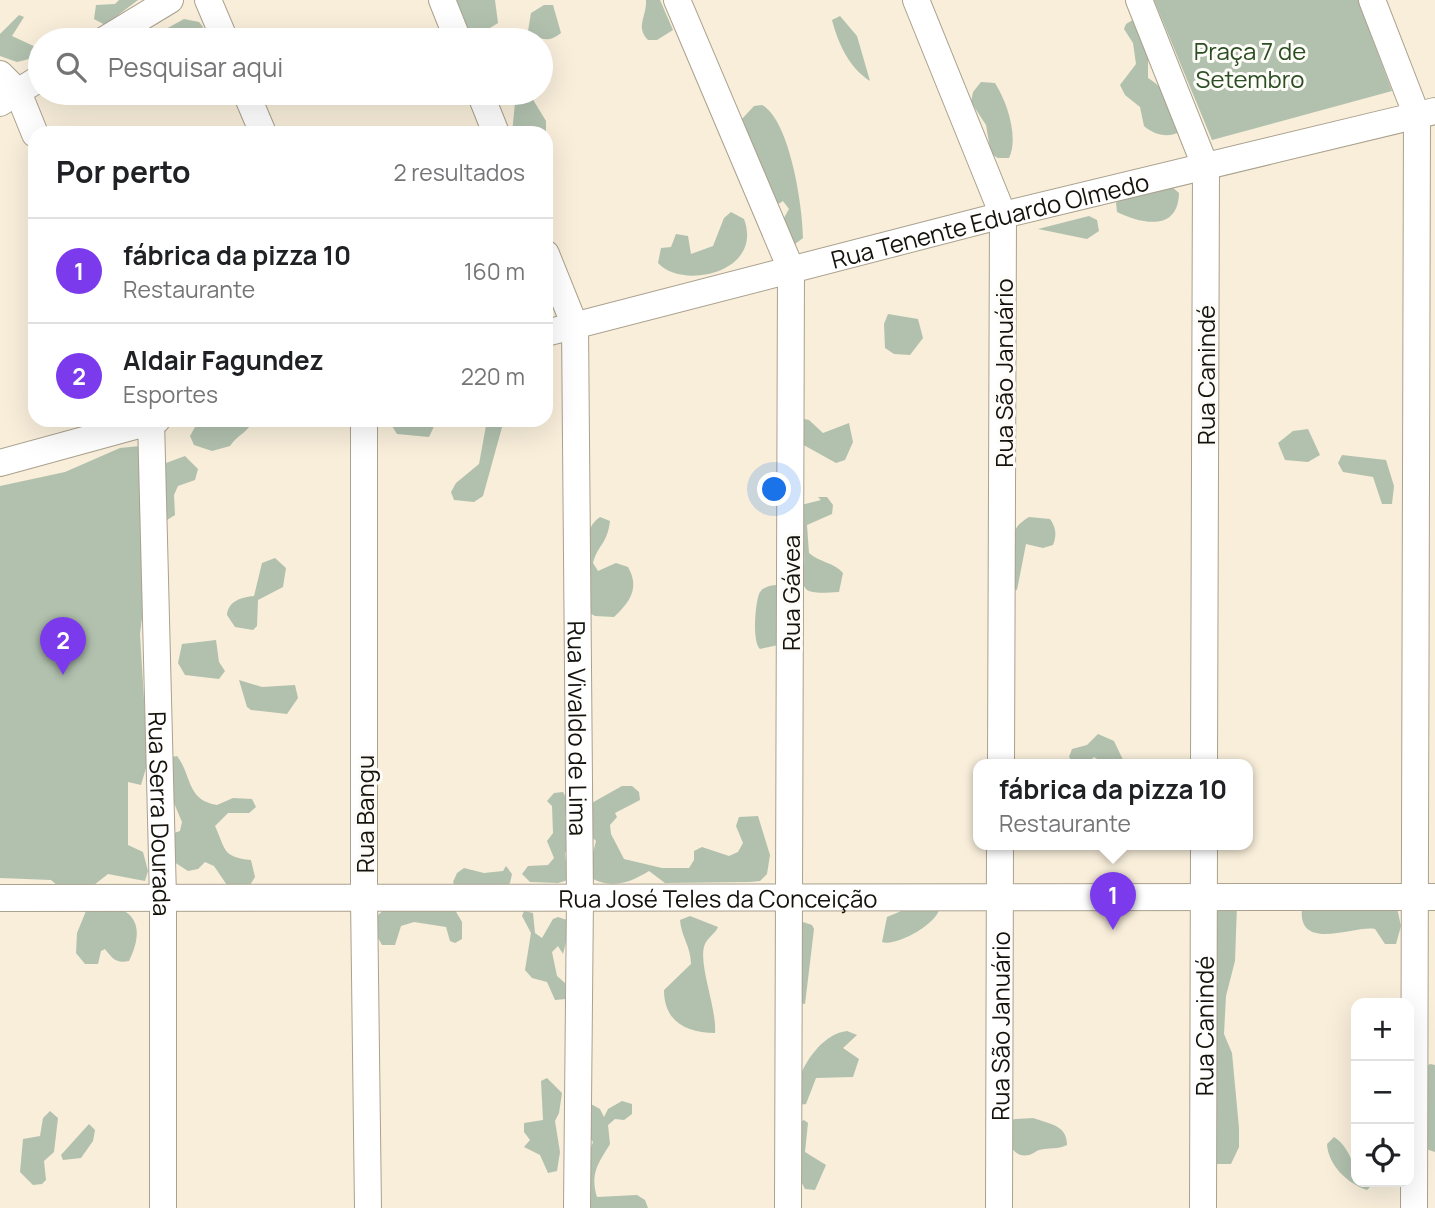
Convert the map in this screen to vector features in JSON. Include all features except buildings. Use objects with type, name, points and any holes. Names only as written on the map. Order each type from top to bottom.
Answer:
[{"type":"street","points":[[124,28],[170,0]]},
{"type":"street","points":[[208,0],[220,28]]},
{"type":"street","points":[[442,0],[453,28]]},
{"type":"street","name":"Rua Gávea","points":[[677,0],[791,269],[788,1208]]},
{"type":"street","name":"Rua São Januário","points":[[916,0],[1003,215],[1001,759]]},
{"type":"street","name":"Rua Canindé","points":[[1139,0],[1206,168],[1204,759]]},
{"type":"street","points":[[1371,0],[1426,113],[1425,897],[1414,1208]]},
{"type":"street","points":[[15,87],[32,126]]},
{"type":"street","points":[[251,105],[260,126]]},
{"type":"street","points":[[485,105],[493,126]]},
{"type":"street","name":"Rua Tenente Eduardo Olmedo","points":[[553,331],[1003,215],[1426,113]]},
{"type":"street","name":"Rua Vivaldo de Lima","points":[[553,271],[575,326],[580,897],[577,1208]]},
{"type":"street","points":[[0,463],[128,427]]},
{"type":"street","name":"Rua Serra Dourada","points":[[153,427],[163,898],[163,1208]]},
{"type":"street","name":"Rua Bangu","points":[[364,427],[364,898],[368,1208]]},
{"type":"street","name":"Rua São Januário","points":[[999,1208],[1000,850]]},
{"type":"street","name":"Rua Canindé","points":[[1203,1208],[1204,850]]},
{"type":"street","name":"Rua José Teles da Conceição","points":[[0,898],[1425,897]]},
{"type":"green space","points":[[119,0],[138,0],[105,25],[94,19],[96,5],[115,4]]},
{"type":"green space","points":[[454,0],[495,0],[498,23],[490,28],[464,28],[464,17]]},
{"type":"green space","points":[[646,0],[660,0],[673,30],[657,40],[648,40],[642,30]]},
{"type":"green space","name":"Praça 7 de Setembro","points":[[1154,0],[1358,0],[1392,91],[1212,140]]},
{"type":"green space","points":[[544,5],[553,5],[561,33],[553,37],[553,28],[528,28],[531,13]]},
{"type":"green space","points":[[19,15],[24,17],[12,36],[28,43],[28,59],[17,62],[0,56],[0,34]]},
{"type":"green space","points":[[840,16],[857,36],[870,81],[850,62],[841,46],[832,20]]},
{"type":"green space","points":[[1136,18],[1148,46],[1148,78],[1161,88],[1171,101],[1176,116],[1177,133],[1160,134],[1144,126],[1140,107],[1125,95],[1120,85],[1136,64],[1133,43],[1124,29],[1126,24]]},
{"type":"green space","points":[[184,19],[199,22],[203,27],[203,28],[168,28]]},
{"type":"green space","points":[[981,82],[995,83],[1004,100],[1013,140],[1009,158],[998,158],[991,154],[986,125],[971,102],[973,92]]},
{"type":"green space","points":[[515,105],[536,105],[546,121],[546,126],[513,126]]},
{"type":"green space","points":[[762,105],[772,114],[780,128],[793,166],[801,207],[803,238],[795,244],[786,241],[780,225],[789,209],[783,201],[775,206],[756,183],[757,153],[744,138],[740,121],[754,106]]},
{"type":"green space","points":[[1172,187],[1179,193],[1177,206],[1166,219],[1147,222],[1117,212],[1116,203],[1125,195]]},
{"type":"green space","points":[[731,212],[744,219],[747,238],[742,252],[732,264],[701,275],[684,275],[669,271],[658,263],[661,248],[671,247],[676,234],[688,236],[691,254],[713,246],[724,218]]},
{"type":"green space","points":[[1089,216],[1097,220],[1099,231],[1087,239],[1038,229]]},
{"type":"green space","points":[[888,314],[918,319],[923,338],[910,355],[894,354],[885,348],[884,324]]},
{"type":"green space","points":[[800,418],[809,420],[823,433],[849,423],[853,442],[845,460],[836,463],[800,443]]},
{"type":"green space","points":[[195,427],[250,427],[230,446],[212,451],[194,445],[190,436]]},
{"type":"green space","points":[[393,427],[434,427],[429,437],[397,434]]},
{"type":"green space","points":[[486,427],[502,427],[483,496],[474,502],[454,500],[451,492],[456,483],[479,464]]},
{"type":"green space","points":[[1308,429],[1320,455],[1308,462],[1285,460],[1278,443],[1293,431]]},
{"type":"green space","points":[[140,446],[147,579],[140,634],[147,749],[146,768],[141,785],[128,782],[128,845],[143,852],[148,871],[145,881],[108,874],[94,885],[58,886],[51,880],[0,878],[0,486],[65,472],[120,448]]},
{"type":"green space","points":[[1342,455],[1386,460],[1394,486],[1392,504],[1382,504],[1373,477],[1343,472],[1338,463]]},
{"type":"green space","points":[[185,456],[198,469],[195,480],[178,486],[174,495],[175,515],[167,520],[159,516],[159,470],[166,463]]},
{"type":"green space","points":[[818,497],[827,497],[833,505],[832,514],[807,525],[809,553],[843,573],[839,592],[814,592],[804,586],[804,549],[794,521],[801,505],[821,500]]},
{"type":"green space","points":[[600,517],[610,521],[607,535],[593,563],[598,571],[616,563],[628,567],[633,582],[629,600],[614,617],[595,616],[588,612],[585,547],[593,524]]},
{"type":"green space","points":[[1029,517],[1050,519],[1055,531],[1053,545],[1043,548],[1026,544],[1017,590],[1008,588],[1010,539],[1020,523]]},
{"type":"green space","points":[[275,558],[286,568],[283,587],[258,600],[257,626],[253,630],[235,627],[227,615],[230,606],[240,599],[254,596],[262,563]]},
{"type":"green space","points":[[778,585],[778,645],[760,649],[755,631],[759,594],[767,587]]},
{"type":"green space","points":[[216,640],[219,662],[225,671],[219,679],[185,675],[178,663],[182,644]]},
{"type":"green space","points":[[239,680],[262,687],[295,685],[298,698],[287,714],[251,710],[247,707]]},
{"type":"green space","points":[[1098,734],[1114,741],[1123,759],[1070,759],[1072,749],[1087,745]]},
{"type":"green space","points":[[177,756],[191,786],[200,798],[217,805],[233,798],[252,799],[256,807],[249,813],[228,813],[215,826],[226,851],[235,857],[251,860],[255,877],[250,885],[231,891],[214,866],[205,862],[198,869],[188,871],[171,860],[171,834],[180,831],[182,822],[174,803],[174,785],[165,780],[168,758]]},
{"type":"green space","points":[[622,786],[632,786],[639,792],[640,800],[615,813],[617,817],[610,825],[611,834],[624,859],[662,868],[689,868],[694,860],[694,851],[702,847],[729,856],[738,852],[743,843],[736,826],[739,817],[758,816],[770,855],[767,874],[760,881],[750,882],[665,883],[649,871],[615,884],[593,879],[591,860],[596,841],[589,834],[590,804]]},
{"type":"green space","points":[[563,792],[568,801],[565,819],[572,825],[571,845],[565,853],[568,880],[558,883],[530,882],[522,874],[528,866],[548,865],[554,858],[547,841],[553,833],[552,806],[547,801],[554,793]]},
{"type":"green space","points":[[506,866],[512,874],[510,883],[503,888],[484,884],[457,890],[453,882],[457,873],[464,868],[484,873],[503,871]]},
{"type":"green space","points":[[106,905],[126,912],[132,918],[137,932],[133,951],[129,961],[121,962],[112,958],[105,949],[101,951],[98,964],[85,964],[76,953],[77,933],[86,911]]},
{"type":"green space","points":[[388,906],[455,910],[462,922],[462,939],[455,943],[450,941],[446,927],[414,922],[401,926],[395,945],[382,945],[377,936],[377,916]]},
{"type":"green space","points":[[1237,906],[1235,961],[1226,996],[1224,1034],[1232,1053],[1239,1147],[1231,1164],[1214,1164],[1208,1016],[1218,981],[1205,944],[1212,907]]},
{"type":"green space","points":[[911,907],[939,910],[930,922],[914,934],[888,943],[882,942],[887,917]]},
{"type":"green space","points":[[1302,908],[1397,908],[1401,926],[1396,944],[1385,944],[1375,929],[1329,934],[1308,930],[1303,922]]},
{"type":"green space","points":[[524,911],[533,913],[535,933],[542,938],[553,919],[558,917],[567,920],[569,930],[563,954],[558,946],[552,952],[557,976],[565,983],[566,999],[555,1000],[547,982],[532,978],[525,970],[531,933],[522,916]]},
{"type":"green space","points":[[690,916],[718,927],[706,942],[703,952],[715,1033],[695,1031],[679,1023],[673,1018],[665,1001],[664,990],[691,964],[680,920]]},
{"type":"green space","points":[[803,922],[812,925],[814,929],[805,1004],[800,1003],[799,924]]},
{"type":"green space","points":[[847,1031],[857,1035],[843,1048],[859,1059],[853,1077],[816,1078],[806,1104],[798,1105],[799,1080],[807,1062],[825,1041]]},
{"type":"green space","points":[[1430,1064],[1435,1065],[1435,1152],[1426,1149],[1423,1069]]},
{"type":"green space","points":[[547,1078],[562,1093],[555,1121],[560,1152],[557,1171],[548,1173],[540,1155],[524,1147],[530,1140],[524,1132],[524,1123],[543,1120],[541,1081]]},
{"type":"green space","points":[[622,1101],[632,1104],[632,1114],[624,1120],[615,1119],[608,1125],[610,1144],[595,1175],[595,1189],[597,1197],[637,1195],[645,1200],[648,1208],[589,1208],[586,1162],[593,1142],[588,1135],[584,1112],[591,1104],[600,1109],[604,1117],[608,1109]]},
{"type":"green space","points":[[50,1111],[58,1118],[54,1152],[44,1161],[46,1180],[42,1184],[33,1185],[20,1172],[23,1139],[40,1136],[43,1118]]},
{"type":"green space","points":[[1033,1118],[1061,1129],[1067,1145],[1039,1150],[1029,1155],[1018,1154],[1011,1145],[1006,1123],[1015,1119]]},
{"type":"green space","points":[[804,1120],[808,1123],[805,1152],[826,1165],[815,1190],[805,1189],[791,1163],[798,1123]]},
{"type":"green space","points":[[89,1124],[95,1130],[93,1141],[81,1158],[63,1160],[61,1155]]},
{"type":"green space","points":[[1334,1137],[1343,1146],[1351,1159],[1351,1182],[1335,1166],[1327,1144]]},
{"type":"place","name":"Aldair Fagundez","points":[[63,675]]},
{"type":"place","name":"fábrica da pizza 10","points":[[1113,930]]}]
